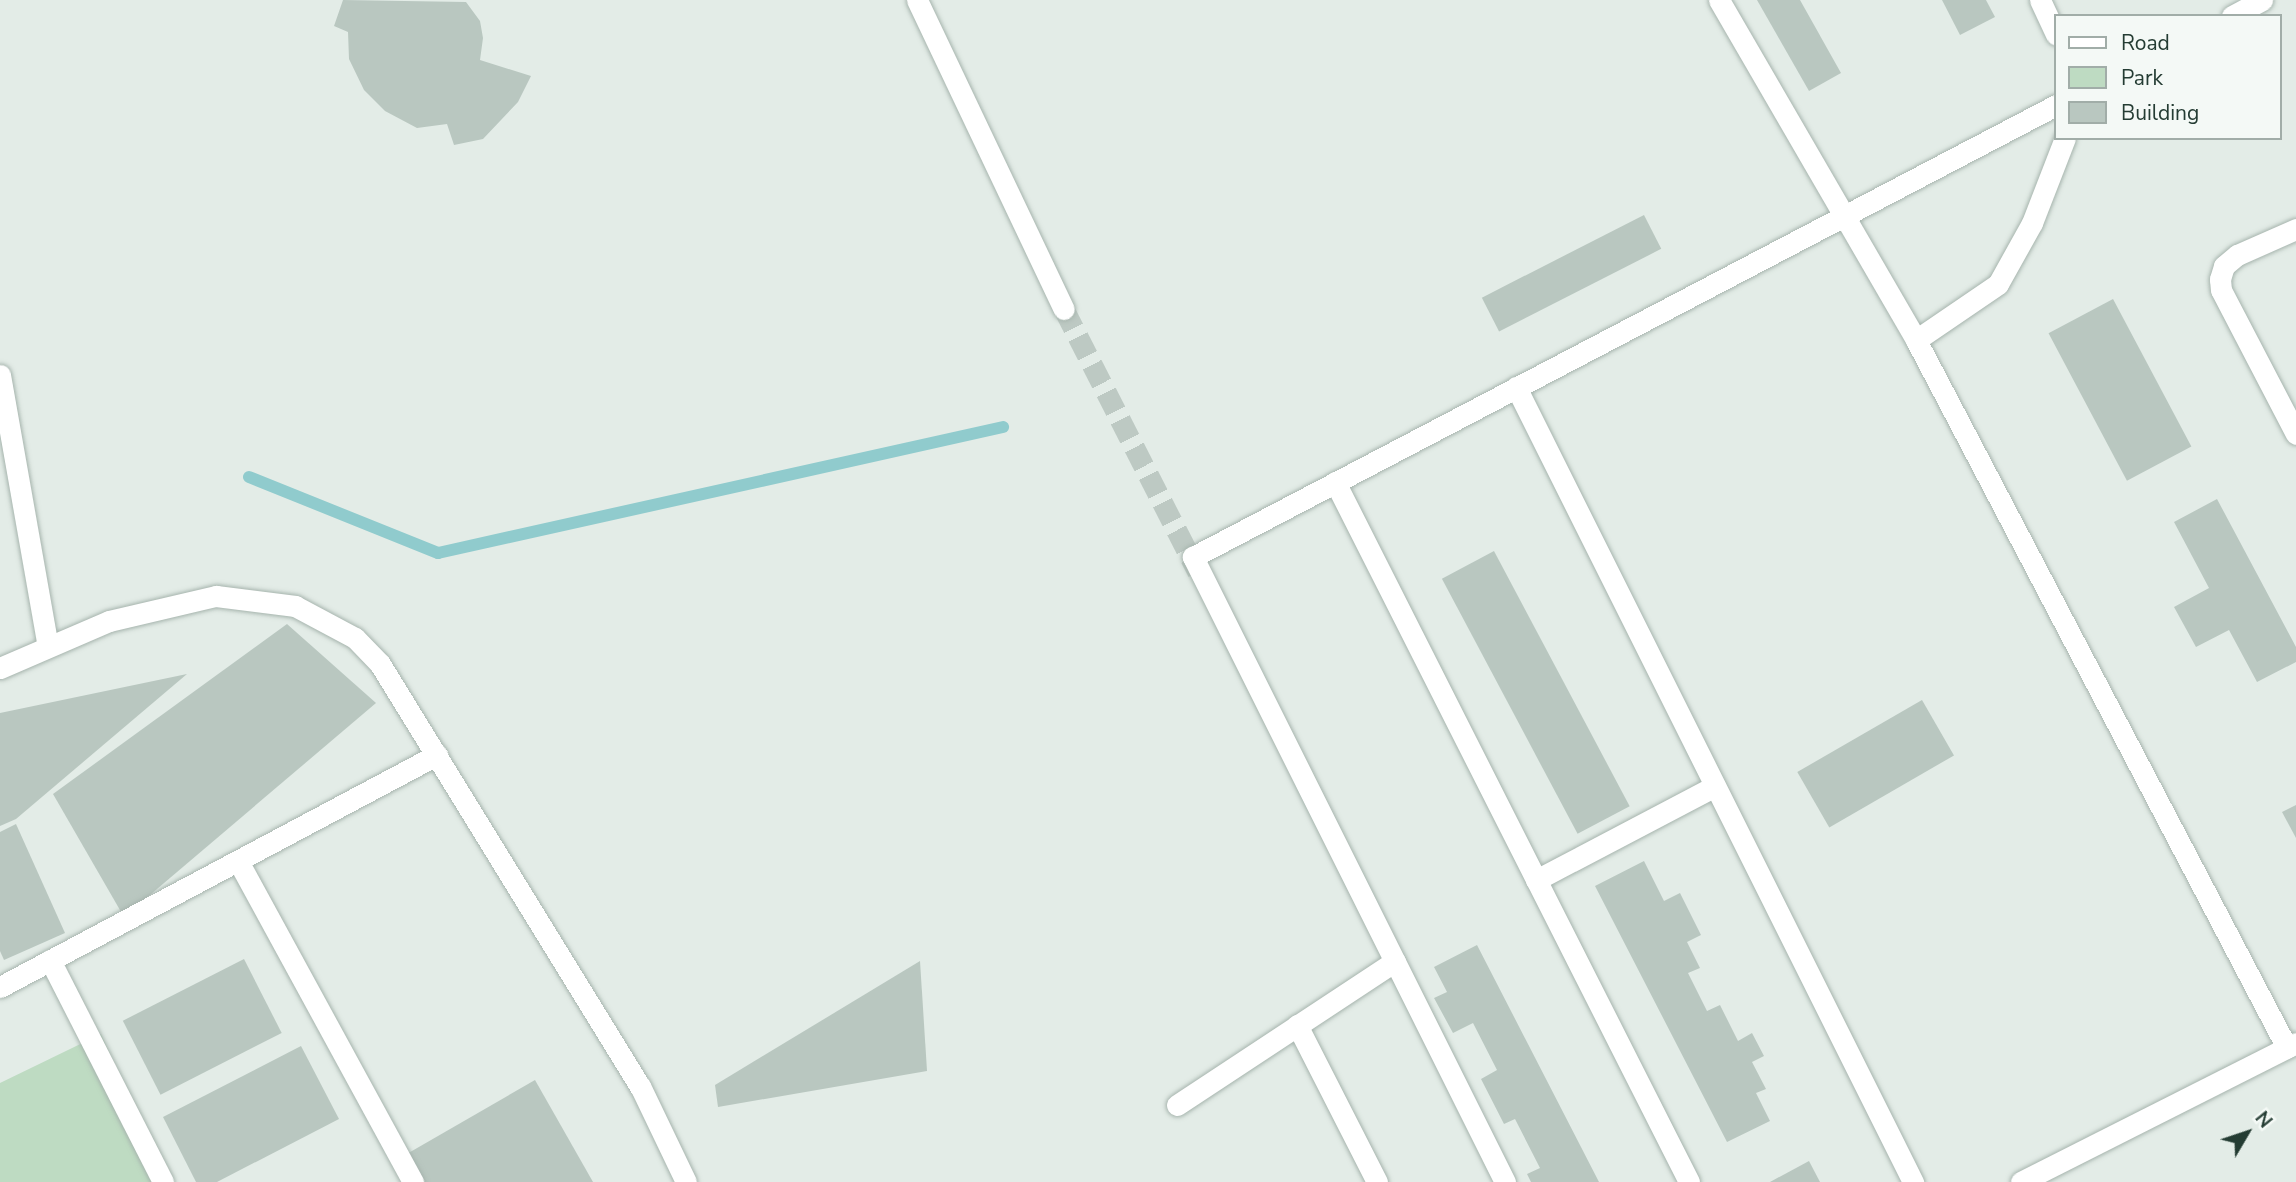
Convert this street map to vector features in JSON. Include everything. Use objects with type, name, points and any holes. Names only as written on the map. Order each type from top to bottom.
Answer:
[{"type":"street","points":[[917,0],[1064,309]]},
{"type":"street","points":[[1719,0],[1842,217],[1916,340],[2292,1045],[2021,1182]]},
{"type":"street","points":[[2040,0],[2054,30]]},
{"type":"street","points":[[2236,14],[2262,0]]},
{"type":"street","points":[[1505,1182],[1193,557],[2054,106]]},
{"type":"street","points":[[1916,340],[1998,284],[2032,223],[2064,140]]},
{"type":"street","points":[[2296,229],[2237,255],[2220,279],[2221,290],[2296,434]]},
{"type":"street","points":[[0,375],[48,646]]},
{"type":"street","points":[[1516,387],[1913,1182]]},
{"type":"street","points":[[1335,482],[1689,1182]]},
{"type":"street","points":[[0,668],[109,621],[216,596],[295,606],[355,638],[380,664],[640,1086],[686,1182]]},
{"type":"street","points":[[0,986],[436,755]]},
{"type":"street","points":[[1536,880],[1716,786]]},
{"type":"street","points":[[238,860],[413,1182]]},
{"type":"street","points":[[50,960],[163,1182]]},
{"type":"street","points":[[1177,1105],[1395,961]]},
{"type":"street","points":[[1297,1025],[1377,1182]]},
{"type":"green space","points":[[101,1034],[168,1182],[0,1182],[0,1083]]},
{"type":"building","points":[[343,0],[466,2],[480,21],[483,38],[480,60],[531,76],[518,102],[483,139],[454,145],[447,124],[417,128],[385,111],[364,90],[349,59],[348,32],[334,26]]},
{"type":"building","points":[[1757,0],[1800,0],[1841,73],[1809,91]]},
{"type":"building","points":[[1942,0],[1986,0],[1995,17],[1960,35]]},
{"type":"building","points":[[1644,215],[1661,249],[1499,331],[1482,298]]},
{"type":"building","points":[[2113,299],[2191,446],[2127,481],[2049,333]]},
{"type":"building","points":[[2217,499],[2296,647],[2296,662],[2257,682],[2229,630],[2196,647],[2174,607],[2209,588],[2174,522]]},
{"type":"building","points":[[1494,551],[1630,806],[1578,834],[1442,579]]},
{"type":"building","points":[[287,624],[376,703],[124,917],[53,794]]},
{"type":"building","points":[[187,674],[16,819],[0,826],[0,713]]},
{"type":"building","points":[[1922,700],[1954,755],[1829,827],[1797,772]]},
{"type":"building","points":[[2296,805],[2296,838],[2282,812]]},
{"type":"building","points":[[16,824],[65,933],[4,960],[0,951],[0,832]]},
{"type":"building","points":[[1644,861],[1664,901],[1680,893],[1701,935],[1687,942],[1700,968],[1688,973],[1707,1011],[1720,1005],[1738,1041],[1752,1033],[1764,1056],[1752,1062],[1766,1089],[1756,1093],[1770,1121],[1727,1142],[1595,886]]},
{"type":"building","points":[[1477,945],[1599,1182],[1531,1182],[1527,1174],[1540,1168],[1515,1119],[1504,1124],[1481,1079],[1497,1070],[1473,1023],[1453,1033],[1434,998],[1447,992],[1434,967]]},
{"type":"building","points":[[244,959],[282,1033],[161,1095],[123,1021]]},
{"type":"building","points":[[920,961],[927,1071],[718,1107],[715,1085]]},
{"type":"building","points":[[301,1046],[339,1119],[217,1182],[196,1182],[163,1117]]},
{"type":"building","points":[[535,1080],[593,1182],[420,1182],[405,1155]]},
{"type":"building","points":[[1809,1161],[1820,1182],[1770,1182]]},
{"type":"waterway","points":[[249,477],[438,553],[1003,427]]},
{"type":"tunnel","points":[[1064,309],[1198,572]]}]
